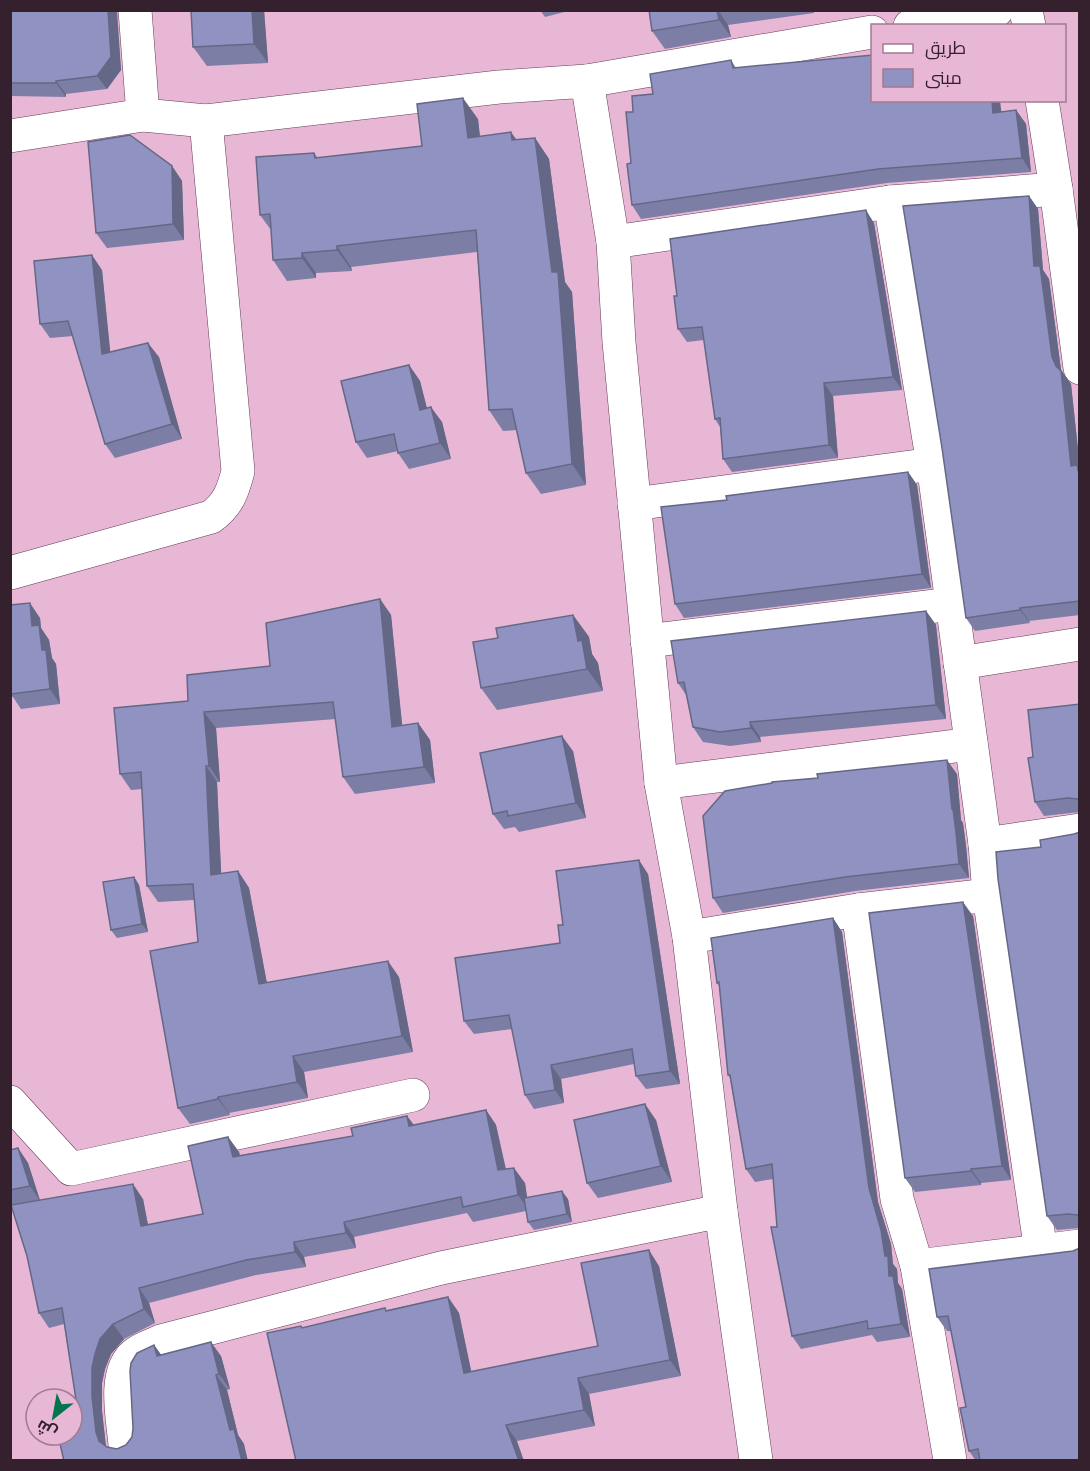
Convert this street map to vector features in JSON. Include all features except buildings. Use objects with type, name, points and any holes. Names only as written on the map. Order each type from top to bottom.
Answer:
[{"type":"street","points":[[135,10],[143,115]]},
{"type":"street","points":[[921,24],[998,10]]},
{"type":"street","points":[[10,136],[143,115],[206,121],[499,87],[587,81],[871,32]]},
{"type":"street","points":[[587,81],[613,242],[634,504],[661,783],[688,937],[721,1211],[756,1461]]},
{"type":"street","points":[[1042,102],[1080,368]]},
{"type":"street","points":[[10,573],[211,517],[222,509],[233,491],[238,471],[206,121]]},
{"type":"street","points":[[613,242],[890,202],[1056,189]]},
{"type":"street","points":[[890,202],[933,464],[985,844],[989,894],[1041,1252]]},
{"type":"street","points":[[634,504],[933,464]]},
{"type":"street","points":[[647,641],[952,604]]},
{"type":"street","points":[[960,663],[1080,644]]},
{"type":"street","points":[[661,783],[970,744]]},
{"type":"street","points":[[985,844],[1080,830]]},
{"type":"street","points":[[688,937],[858,910],[989,894]]},
{"type":"street","points":[[858,910],[897,1199],[917,1266],[950,1461]]},
{"type":"street","points":[[10,1102],[71,1168],[413,1095]]},
{"type":"street","points":[[125,1445],[120,1386],[126,1367],[135,1354],[161,1341],[441,1268],[721,1211]]},
{"type":"street","points":[[917,1266],[1080,1246]]}]
